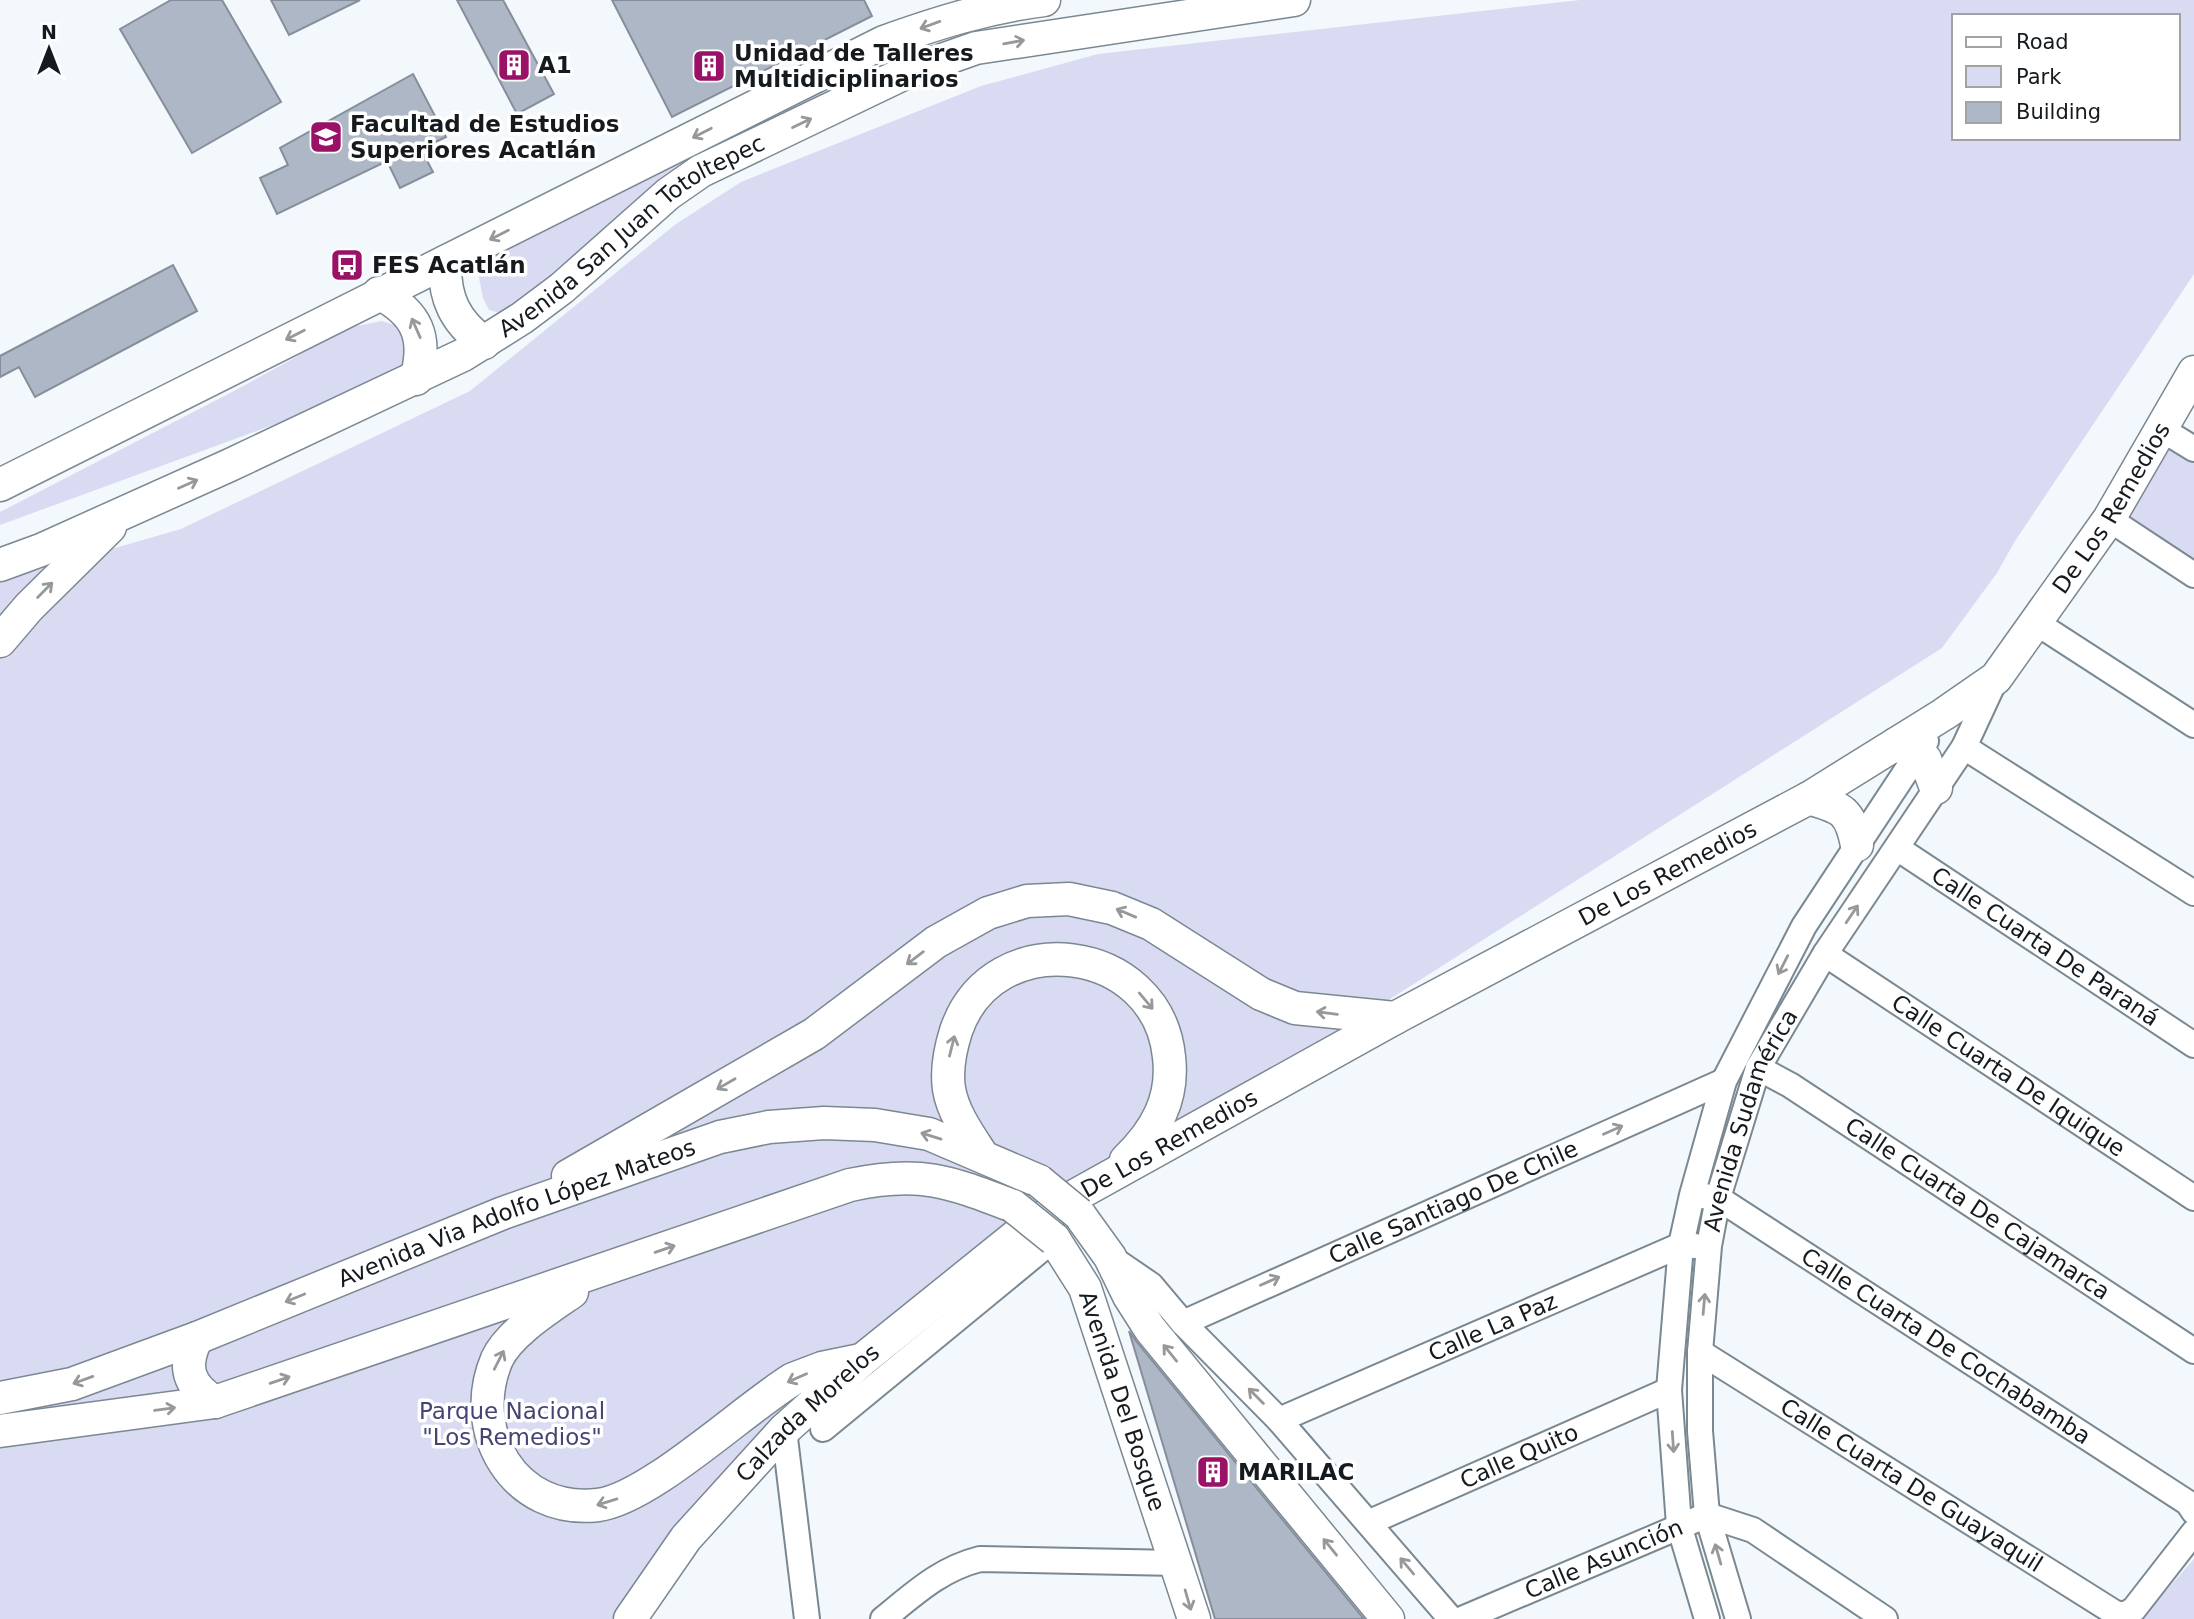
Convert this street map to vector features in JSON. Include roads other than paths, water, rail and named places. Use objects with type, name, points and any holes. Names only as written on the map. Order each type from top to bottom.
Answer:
[{"type":"main road","name":"Avenida San Juan Totoltepec","points":[[15,469],[28,455],[96,437],[884,42],[943,21],[1006,5],[1044,0]]},
{"type":"main road","name":"Avenida San Juan Totoltepec","points":[[0,565],[41,550],[416,379],[484,343],[562,288],[668,194],[701,171],[905,73],[976,48],[1294,0]]},
{"type":"main road","points":[[445,262],[445,286],[452,309],[465,328],[484,343]]},
{"type":"main road","points":[[379,293],[398,303],[412,318],[421,338],[422,359],[416,379]]},
{"type":"main road","name":"De Los Remedios","points":[[1014,1221],[1110,1177],[1395,1018],[1907,748],[1944,714],[1996,678],[2109,519],[2163,430],[2194,372]]},
{"type":"main road","points":[[0,485],[15,469]]},
{"type":"main road","points":[[0,543],[34,530],[126,511]]},
{"type":"main road","points":[[0,641],[29,607],[126,511]]},
{"type":"main road","points":[[1907,748],[1929,766],[1936,788]]},
{"type":"main road","points":[[1809,798],[1845,812],[1853,823],[1857,845]]},
{"type":"main road","points":[[503,1213],[814,1034],[936,942],[988,913],[1027,901],[1069,899],[1112,908],[1151,924],[1261,993],[1295,1008],[1395,1018]]},
{"type":"main road","points":[[982,1155],[963,1125],[949,1089],[949,1052],[961,1016],[985,986],[1017,966],[1054,958],[1091,962],[1125,979],[1152,1006],[1168,1040],[1171,1077],[1162,1114],[1142,1145],[1110,1177]]},
{"type":"main road","name":"Avenida Via Adolfo López Mateos","points":[[0,1398],[72,1384],[197,1338],[503,1213],[720,1138],[769,1127],[824,1123],[875,1125],[929,1134],[982,1155],[1040,1181],[1079,1214],[1110,1257],[1129,1296],[1150,1329],[1388,1619]]},
{"type":"main road","points":[[0,1431],[215,1402],[850,1185],[891,1176],[931,1178],[1014,1221]]},
{"type":"main road","name":"Avenida Del Bosque","points":[[1014,1221],[1054,1238],[1085,1288],[1194,1619]]},
{"type":"main road","name":"Calzada Morelos","points":[[630,1619],[686,1538],[783,1430],[1014,1221]]},
{"type":"main road","points":[[601,1272],[531,1320],[498,1356],[485,1397],[491,1436],[508,1470],[533,1493],[566,1504],[599,1505],[632,1494],[793,1378],[862,1360]]},
{"type":"main road","points":[[197,1338],[187,1356],[188,1375],[198,1392],[215,1402]]},
{"type":"street","points":[[2163,430],[2194,449]]},
{"type":"street","points":[[2109,519],[2194,575]]},
{"type":"street","points":[[2035,622],[2194,725]]},
{"type":"street","name":"Avenida Sudamérica","points":[[1738,1619],[1707,1515],[1700,1432],[1700,1352],[1709,1246],[1717,1198],[1758,1068],[1825,954],[1964,747],[1996,678]]},
{"type":"street","points":[[1964,747],[2194,893]]},
{"type":"street","name":"Avenida Sudamérica","points":[[1707,1619],[1679,1525],[1669,1390],[1681,1245],[1692,1195],[1724,1081],[1804,926],[1857,845],[1907,748]]},
{"type":"street","name":"Calle Cuarta De Paraná","points":[[1897,848],[2194,1045]]},
{"type":"street","name":"Calle Cuarta De Iquique","points":[[1825,954],[2194,1198]]},
{"type":"street","name":"Calle Cuarta De Cajamarca","points":[[1758,1068],[1790,1084],[2194,1351]]},
{"type":"street","name":"Calle Santiago De Chile","points":[[1184,1323],[1208,1309],[1724,1081]]},
{"type":"street","name":"Calle Cuarta De Cochabamba","points":[[1692,1195],[1717,1198],[2177,1496],[2194,1511]]},
{"type":"street","points":[[823,1429],[1054,1238]]},
{"type":"street","name":"Calle La Paz","points":[[1279,1420],[1681,1245],[1709,1246]]},
{"type":"street","points":[[1110,1257],[1151,1285],[1184,1323],[1279,1420],[1370,1522],[1451,1619]]},
{"type":"street","name":"Calle Cuarta De Guayaquil","points":[[1700,1352],[2115,1613],[2125,1615],[2134,1609],[2194,1532]]},
{"type":"street","name":"Calle Quito","points":[[1370,1522],[1669,1390]]},
{"type":"street","points":[[783,1430],[807,1619]]},
{"type":"street","points":[[1707,1515],[1753,1530],[1885,1619]]},
{"type":"street","name":"Calle Asunción","points":[[1462,1619],[1707,1515]]},
{"type":"street","points":[[883,1619],[935,1576],[957,1564],[980,1559],[1177,1563]]},
{"type":"place","name":"A1","points":[[514,65]]},
{"type":"place","name":"Unidad de Talleres Multidiciplinarios","points":[[709,66]]},
{"type":"place","name":"Facultad de Estudios Superiores Acatlán","points":[[326,137]]},
{"type":"place","name":"FES Acatlán","points":[[347,265]]},
{"type":"place","name":"MARILAC","points":[[1213,1472]]},
{"type":"park label","name":"Parque Nacional \"Los Remedios\"","points":[[512,1424]]}]
